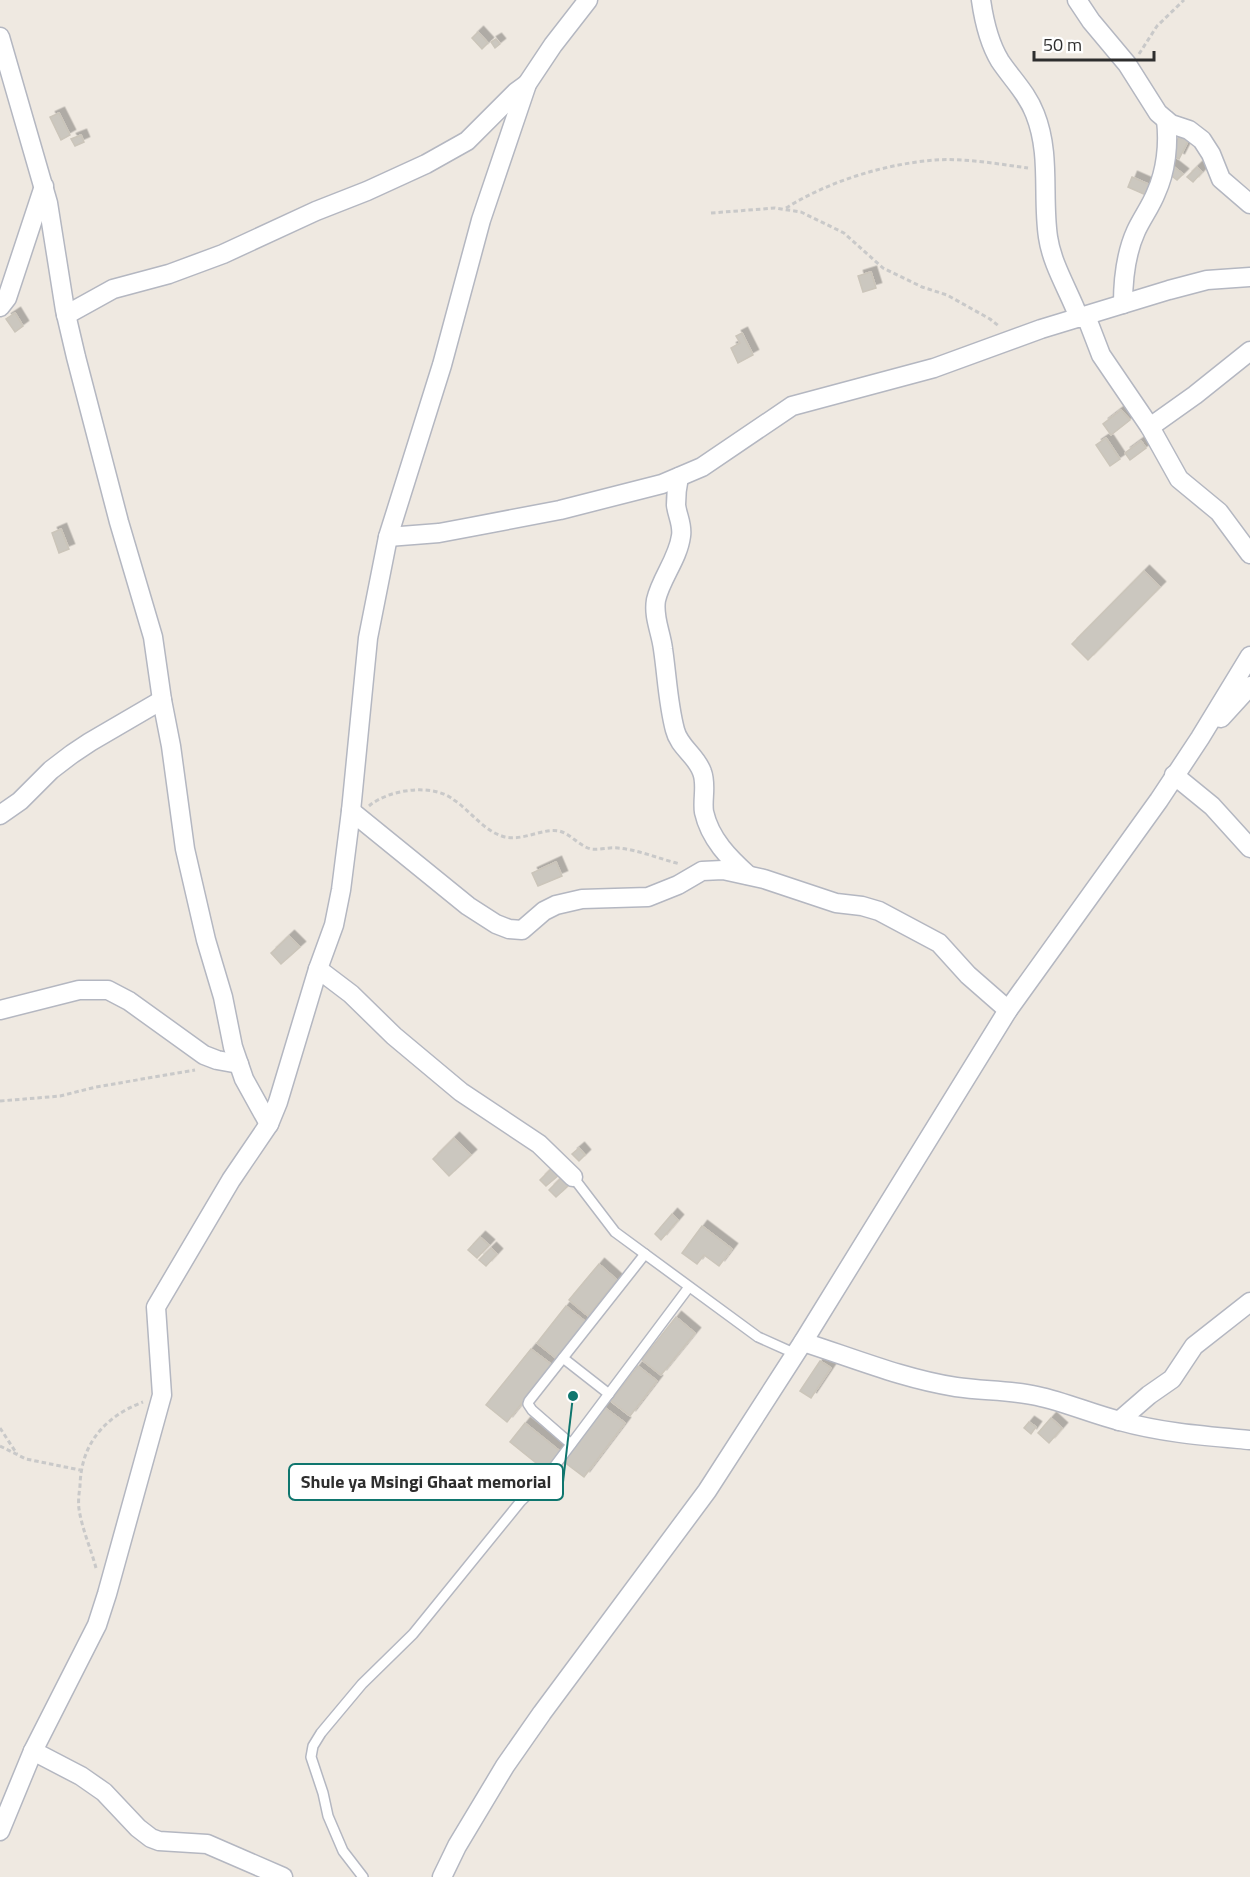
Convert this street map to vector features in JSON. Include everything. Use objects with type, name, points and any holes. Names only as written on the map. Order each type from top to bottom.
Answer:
[{"type":"street","points":[[0,1831],[33,1751],[97,1624],[107,1594],[162,1395],[163,1383],[156,1307],[231,1180],[269,1124],[278,1102],[318,969],[334,925],[356,815],[368,638],[388,537],[442,365],[481,220],[527,84],[553,45],[588,0]]},
{"type":"street","points":[[981,0],[983,18],[1000,60],[1016,79],[1036,115],[1042,140],[1047,228],[1051,251],[1101,355],[1150,427],[1179,479],[1219,512],[1250,554]]},
{"type":"street","points":[[1077,0],[1130,68],[1158,113],[1171,124],[1189,130],[1202,140],[1211,154],[1221,179],[1250,204]]},
{"type":"street","points":[[0,37],[44,186],[66,315],[119,522],[153,637],[185,849],[206,940],[239,1064],[269,1124]]},
{"type":"street","points":[[66,315],[113,289],[169,274],[223,254],[426,164],[467,141],[527,84]]},
{"type":"street","points":[[1124,304],[1128,254],[1136,231],[1156,194],[1161,178],[1168,144],[1166,120]]},
{"type":"street","points":[[0,307],[7,298],[44,186]]},
{"type":"street","points":[[388,537],[439,533],[560,510],[662,484],[702,467],[792,406],[934,368],[1083,317],[1207,280],[1250,278]]},
{"type":"street","points":[[1150,427],[1250,351]]},
{"type":"street","points":[[679,477],[676,504],[682,534],[657,598],[655,609],[663,646],[675,732],[679,742],[697,761],[702,771],[705,782],[704,812],[713,836],[728,857],[748,875]]},
{"type":"street","points":[[442,1877],[457,1846],[505,1766],[707,1491],[799,1348],[1008,1010],[1159,800],[1250,656]]},
{"type":"street","points":[[1200,738],[1235,705],[1250,686]]},
{"type":"street","points":[[0,815],[20,801],[51,770],[90,741],[162,700]]},
{"type":"street","points":[[1174,775],[1212,806],[1250,848]]},
{"type":"street","points":[[356,815],[468,906],[496,924],[509,929],[522,930],[544,911],[556,905],[582,899],[648,897],[702,872],[723,870],[748,875],[836,903],[862,906],[879,911],[939,943],[968,975],[1008,1010]]},
{"type":"street","points":[[318,969],[351,994],[394,1036],[461,1092],[539,1144],[573,1178]]},
{"type":"street","points":[[0,1010],[79,990],[108,990],[129,1001],[204,1055],[239,1064]]},
{"type":"street","points":[[1119,1421],[1172,1379],[1194,1346],[1250,1302]]},
{"type":"street","points":[[799,1348],[955,1387],[1039,1396],[1119,1421],[1200,1437],[1250,1440]]},
{"type":"street","points":[[33,1751],[104,1791],[144,1834],[151,1838],[159,1841],[207,1844],[283,1877]]},
{"type":"lane","points":[[573,1178],[615,1232],[759,1337],[799,1348]]},
{"type":"lane","points":[[571,1444],[528,1404],[645,1254]]},
{"type":"lane","points":[[363,1877],[343,1851],[328,1816],[311,1757],[313,1746],[362,1684],[413,1634],[520,1501],[548,1475],[690,1287]]},
{"type":"lane","points":[[563,1358],[609,1394]]},
{"type":"path","points":[[1130,68],[1157,26],[1184,0]]},
{"type":"path","points":[[784,209],[801,199],[850,179],[903,165],[936,160],[1045,170]]},
{"type":"path","points":[[711,213],[775,208],[801,212],[844,233],[884,268],[903,279],[947,295],[972,308],[1016,339]]},
{"type":"path","points":[[356,815],[377,799],[390,794],[430,791],[446,794],[486,829],[507,837],[517,838],[560,832],[591,849],[621,848],[702,872]]},
{"type":"path","points":[[0,1101],[60,1096],[96,1087],[196,1070]]},
{"type":"path","points":[[107,1594],[96,1568],[79,1508],[80,1470],[90,1442],[108,1421],[130,1407],[162,1395]]},
{"type":"path","points":[[0,1428],[17,1454]]},
{"type":"path","points":[[0,1446],[43,1464],[80,1470]]},
{"type":"building","points":[[478,32],[488,43],[482,49],[472,38]]},
{"type":"building","points":[[496,39],[500,44],[495,48],[491,42]]},
{"type":"building","points":[[59,113],[70,135],[61,140],[50,117]]},
{"type":"building","points":[[81,135],[84,142],[75,146],[71,139]]},
{"type":"building","points":[[1180,135],[1189,139],[1179,159],[1170,154]]},
{"type":"building","points":[[1169,163],[1183,174],[1177,180],[1164,170]]},
{"type":"building","points":[[1197,167],[1202,172],[1193,182],[1187,177]]},
{"type":"building","points":[[1132,177],[1150,185],[1146,195],[1128,187]]},
{"type":"building","points":[[871,272],[876,288],[863,292],[858,276]]},
{"type":"building","points":[[15,313],[23,326],[15,332],[6,319]]},
{"type":"building","points":[[742,333],[753,355],[738,363],[731,348],[740,343],[736,336]]},
{"type":"building","points":[[1121,410],[1130,420],[1111,435],[1103,424]]},
{"type":"building","points":[[1106,438],[1120,459],[1110,466],[1096,445]]},
{"type":"building","points":[[1141,441],[1146,448],[1130,460],[1125,453]]},
{"type":"building","points":[[61,529],[69,549],[59,553],[52,533]]},
{"type":"building","points":[[1144,571],[1160,587],[1088,660],[1072,644]]},
{"type":"building","points":[[556,862],[562,876],[538,886],[532,873]]},
{"type":"building","points":[[289,936],[300,947],[281,964],[271,953]]},
{"type":"building","points":[[454,1138],[471,1155],[449,1176],[433,1159]]},
{"type":"building","points":[[579,1148],[585,1155],[579,1161],[572,1154]]},
{"type":"building","points":[[553,1167],[560,1174],[546,1186],[540,1180]]},
{"type":"building","points":[[562,1177],[570,1184],[556,1197],[549,1190]]},
{"type":"building","points":[[672,1214],[678,1220],[661,1240],[655,1234]]},
{"type":"building","points":[[702,1226],[732,1249],[719,1266],[704,1255],[697,1264],[682,1253]]},
{"type":"building","points":[[480,1237],[489,1245],[477,1258],[468,1250]]},
{"type":"building","points":[[491,1248],[497,1254],[486,1266],[479,1260]]},
{"type":"building","points":[[599,1264],[617,1280],[588,1316],[569,1300]]},
{"type":"building","points":[[566,1306],[586,1322],[557,1359],[537,1343]]},
{"type":"building","points":[[676,1317],[695,1333],[661,1375],[642,1360]]},
{"type":"building","points":[[531,1349],[552,1365],[507,1422],[486,1405]]},
{"type":"building","points":[[820,1361],[831,1368],[811,1398],[800,1391]]},
{"type":"building","points":[[638,1366],[657,1381],[630,1416],[611,1401]]},
{"type":"building","points":[[604,1407],[625,1423],[584,1477],[563,1461]]},
{"type":"building","points":[[1051,1418],[1062,1428],[1049,1443],[1038,1433]]},
{"type":"building","points":[[1029,1422],[1036,1427],[1031,1434],[1024,1428]]},
{"type":"building","points":[[525,1423],[561,1452],[546,1471],[510,1442]]},
{"type":"place","name":"Shule ya Msingi Ghaat memorial","points":[[573,1396]]}]
